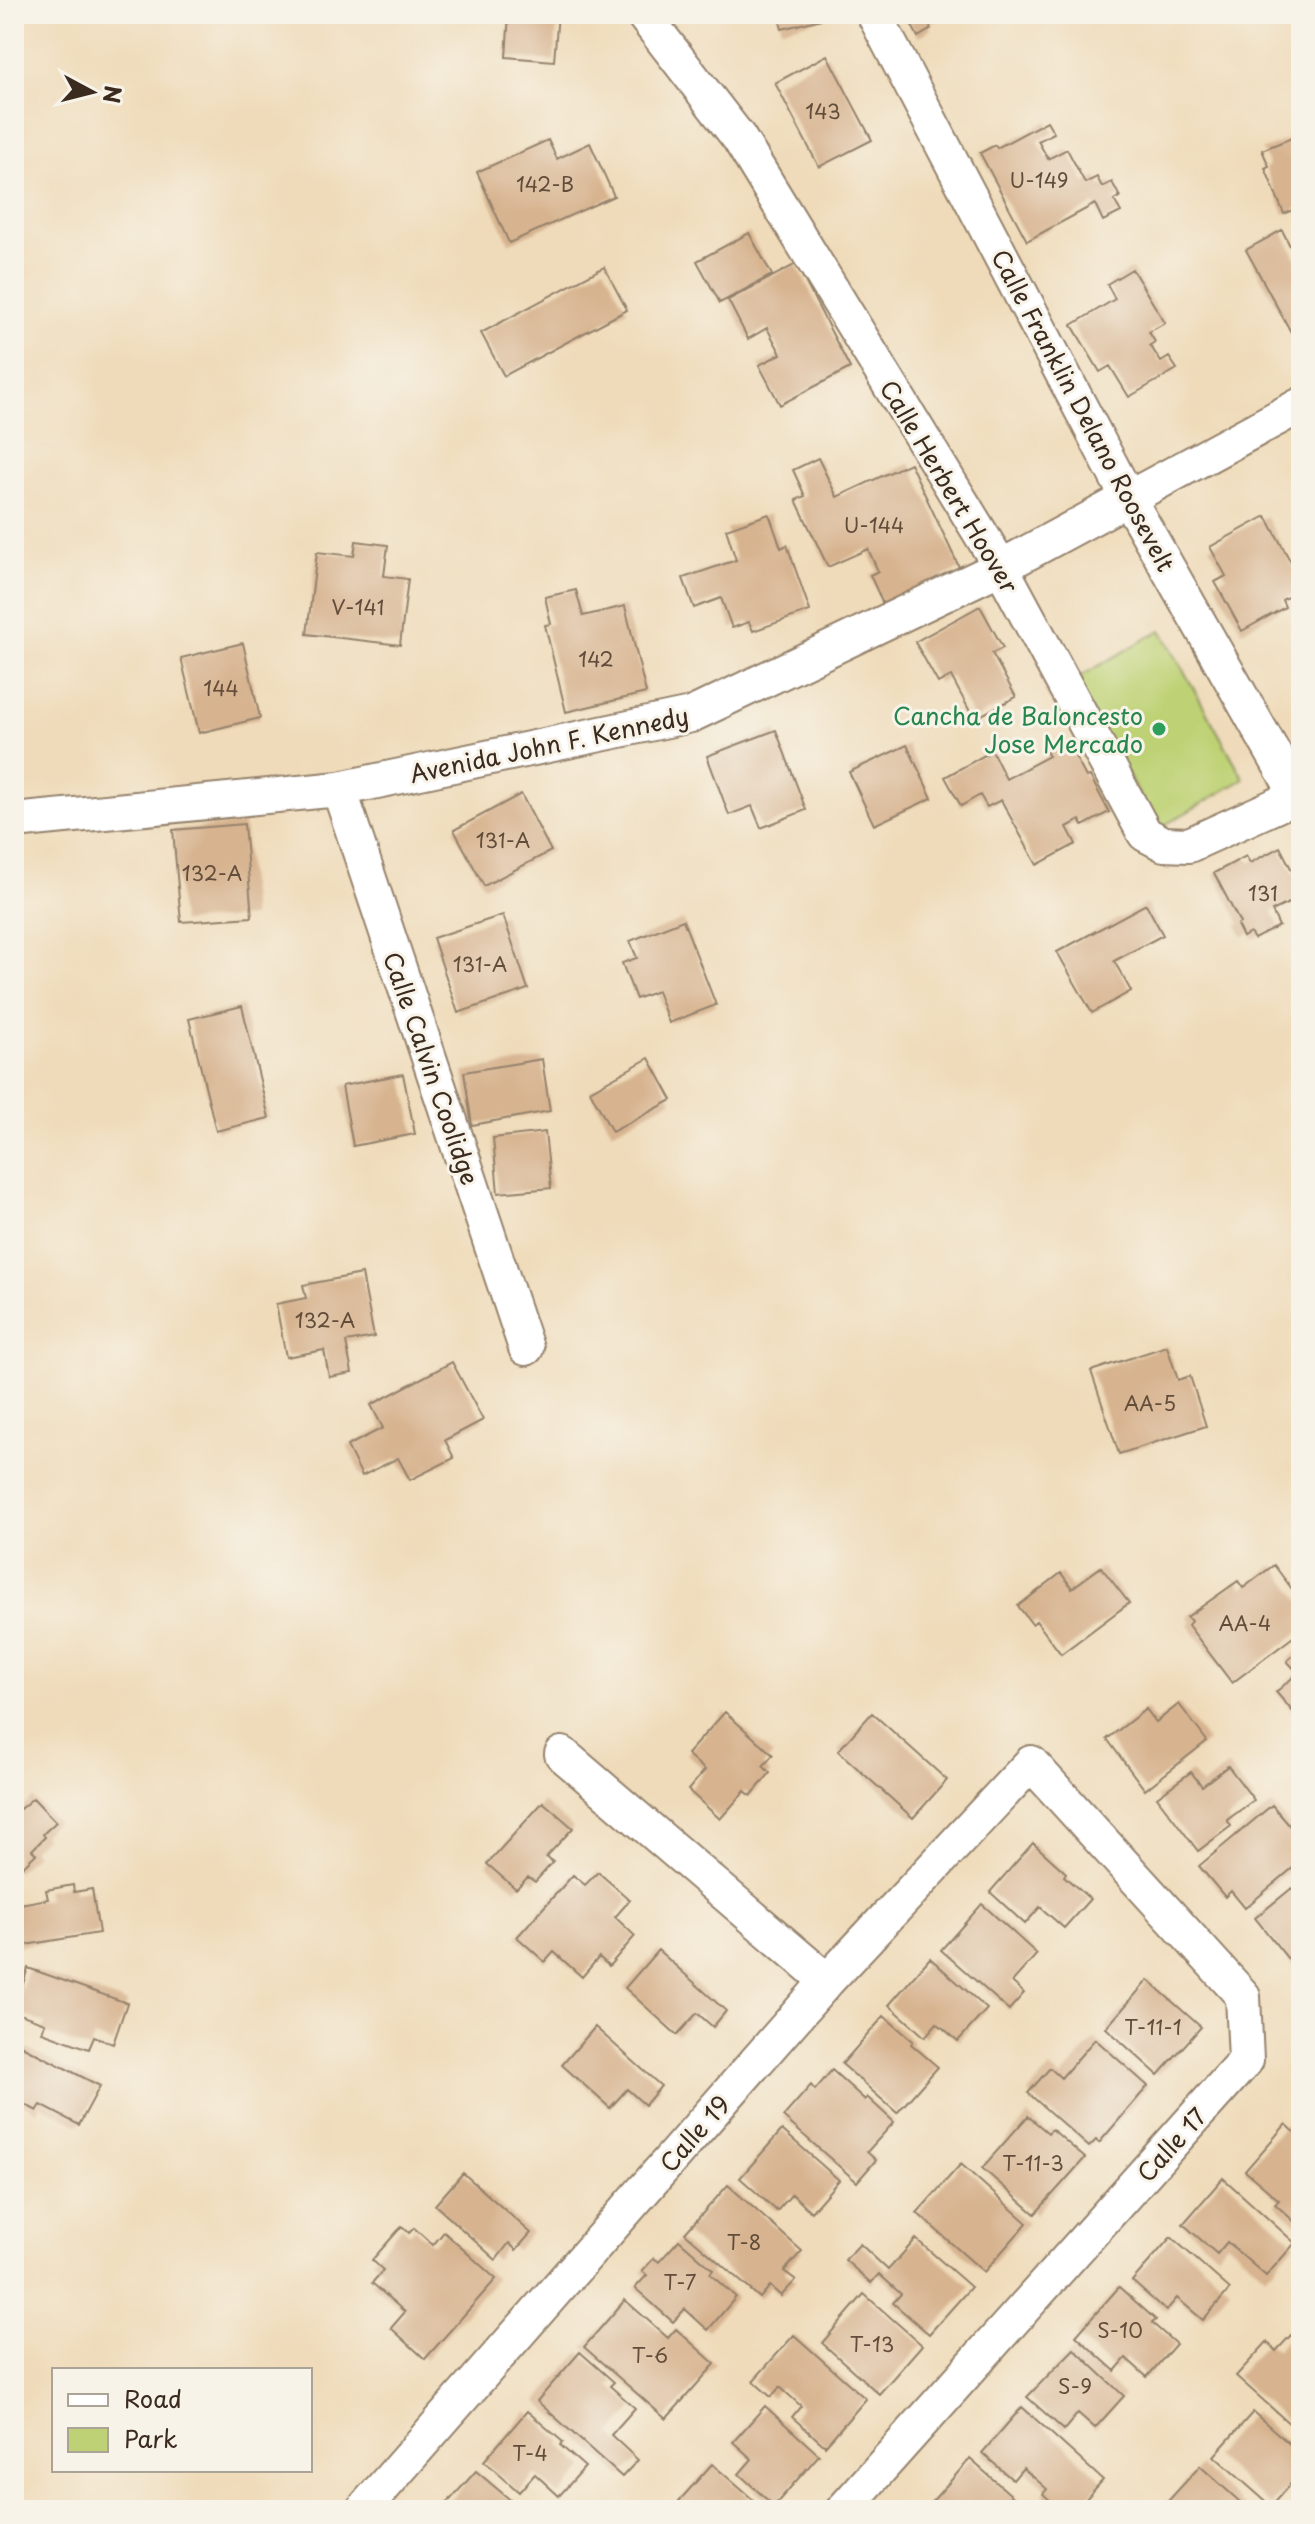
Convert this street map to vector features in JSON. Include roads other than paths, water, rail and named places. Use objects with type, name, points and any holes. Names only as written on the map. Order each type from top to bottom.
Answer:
[{"type":"street","name":"Calle Herbert Hoover","points":[[643,14],[739,138],[1001,567],[1145,834],[1164,844],[1189,845],[1299,799]]},
{"type":"street","name":"Calle Franklin Delano Roosevelt","points":[[874,14],[1129,500],[1299,799]]},
{"type":"street","name":"Avenida John F. Kennedy","points":[[14,821],[339,789],[691,715],[1001,567],[1301,405]]},
{"type":"street","name":"Calle Calvin Coolidge","points":[[339,789],[526,1348]]},
{"type":"street","points":[[562,1754],[827,1981]]},
{"type":"street","name":"Calle 19","points":[[363,2510],[827,1981],[1031,1763]]},
{"type":"street","name":"Calle 17","points":[[843,2510],[1246,2060],[1243,1996],[1031,1763]]},
{"type":"place","name":"Cancha de Baloncesto Jose Mercado","points":[[1159,729]]}]
